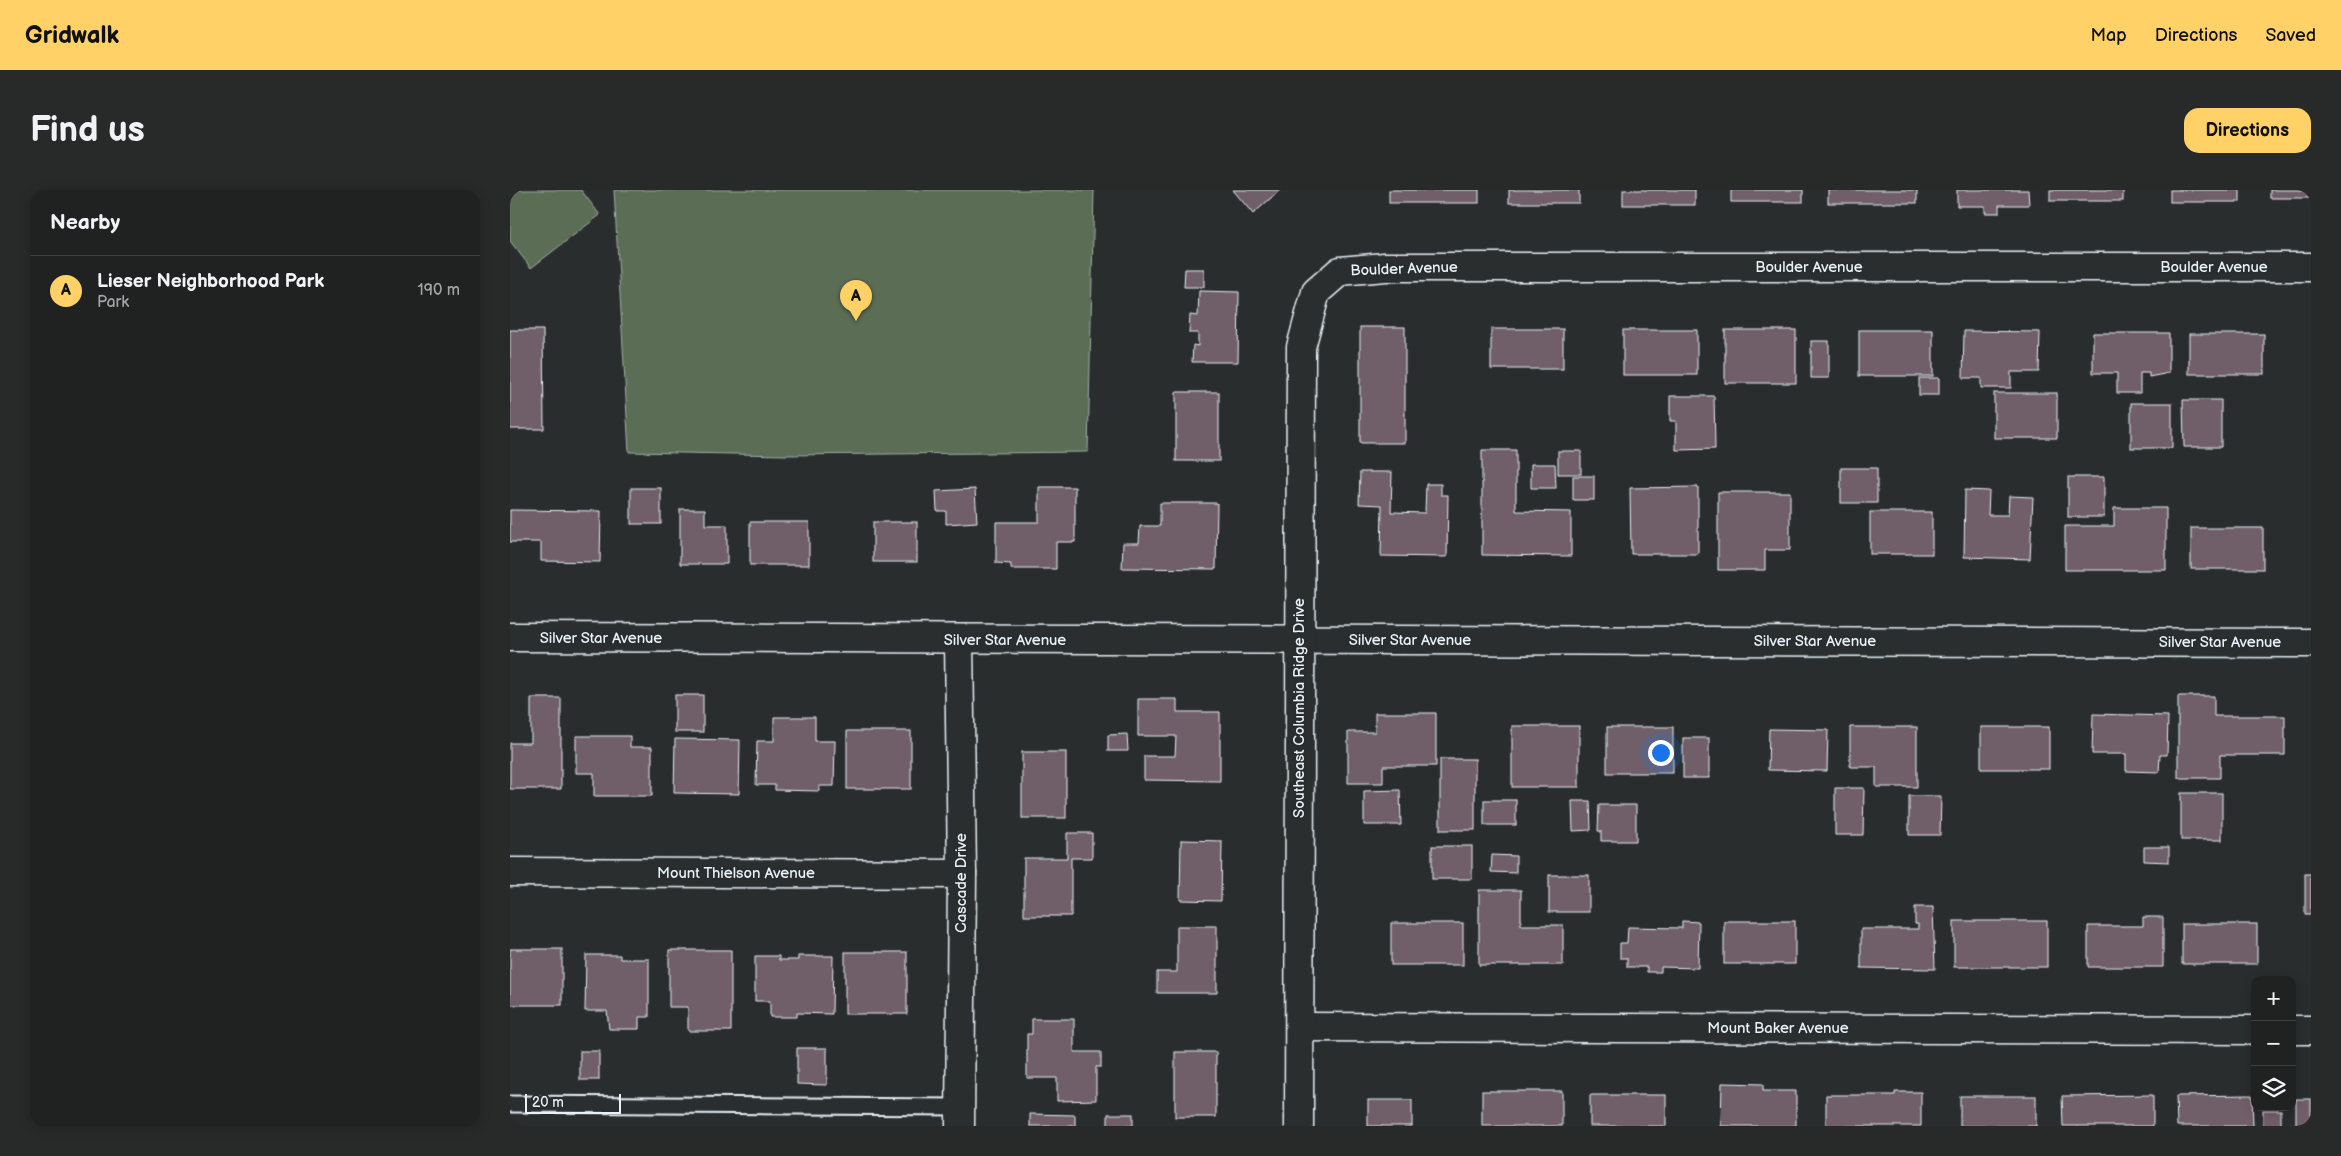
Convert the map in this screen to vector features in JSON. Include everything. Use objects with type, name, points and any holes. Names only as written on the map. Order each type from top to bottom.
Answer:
[{"type":"street","name":"Boulder Avenue","points":[[1316,292],[1340,271],[1385,266],[2311,266]]},
{"type":"street","name":"Southeast Columbia Ridge Drive","points":[[1299,1126],[1301,347],[1316,292]]},
{"type":"street","name":"Silver Star Avenue","points":[[510,637],[959,640],[2311,643]]},
{"type":"street","name":"Cascade Drive","points":[[959,640],[962,874],[960,1117]]},
{"type":"street","name":"Mount Thielson Avenue","points":[[510,872],[962,874]]},
{"type":"street","name":"Mount Baker Avenue","points":[[1300,1027],[2251,1030]]},
{"type":"street","points":[[2296,1030],[2311,1030]]},
{"type":"lane","points":[[510,1104],[960,1117]]},
{"type":"green space","points":[[510,190],[581,190],[600,215],[531,268],[510,241]]},
{"type":"green space","points":[[614,190],[1094,190],[1088,452],[786,455],[629,452]]},
{"type":"building","points":[[1233,190],[1280,190],[1253,214]]},
{"type":"building","points":[[1389,190],[1479,190],[1479,203],[1389,203]]},
{"type":"building","points":[[1509,190],[1579,190],[1579,203],[1509,203]]},
{"type":"building","points":[[1623,190],[1695,190],[1695,205],[1623,205]]},
{"type":"building","points":[[1731,190],[1803,190],[1803,202],[1731,202]]},
{"type":"building","points":[[1828,190],[1917,190],[1917,203],[1828,203]]},
{"type":"building","points":[[1957,190],[2028,190],[2029,205],[1999,205],[1999,213],[1985,213],[1985,206],[1957,206]]},
{"type":"building","points":[[2050,190],[2123,190],[2123,201],[2050,201]]},
{"type":"building","points":[[2170,190],[2240,190],[2240,202],[2170,202]]},
{"type":"building","points":[[2270,190],[2311,190],[2311,198],[2270,198]]},
{"type":"building","points":[[1185,269],[1204,269],[1204,287],[1184,287]]},
{"type":"building","points":[[1199,291],[1239,292],[1238,362],[1192,362],[1193,345],[1198,346],[1198,333],[1189,333],[1190,315],[1198,316]]},
{"type":"building","points":[[1360,327],[1405,327],[1405,443],[1360,443]]},
{"type":"building","points":[[1491,329],[1563,329],[1563,369],[1491,369]]},
{"type":"building","points":[[510,330],[543,330],[544,429],[510,429]]},
{"type":"building","points":[[1623,330],[1697,330],[1697,375],[1623,375]]},
{"type":"building","points":[[1725,330],[1796,330],[1796,383],[1725,383]]},
{"type":"building","points":[[1859,330],[1933,330],[1933,376],[1859,376]]},
{"type":"building","points":[[1964,331],[2040,332],[2039,372],[2011,372],[2011,388],[1981,388],[1981,378],[1963,378]]},
{"type":"building","points":[[2093,333],[2169,333],[2169,373],[2149,377],[2149,373],[2140,373],[2140,393],[2117,393],[2117,373],[2093,373]]},
{"type":"building","points":[[2189,334],[2264,334],[2264,374],[2189,374]]},
{"type":"building","points":[[1811,341],[1829,341],[1829,378],[1811,378]]},
{"type":"building","points":[[1919,378],[1939,378],[1939,395],[1919,395]]},
{"type":"building","points":[[1176,392],[1219,392],[1219,461],[1176,461]]},
{"type":"building","points":[[1994,393],[2057,393],[2057,438],[1994,438]]},
{"type":"building","points":[[1670,396],[1714,396],[1715,449],[1676,450],[1676,421],[1670,421]]},
{"type":"building","points":[[2183,400],[2221,400],[2221,447],[2184,447]]},
{"type":"building","points":[[2131,403],[2172,403],[2172,448],[2131,448]]},
{"type":"building","points":[[1482,450],[1516,450],[1516,511],[1571,512],[1571,556],[1482,555]]},
{"type":"building","points":[[1558,451],[1581,451],[1581,474],[1558,474]]},
{"type":"building","points":[[1531,464],[1555,464],[1556,488],[1531,488]]},
{"type":"building","points":[[1841,468],[1877,468],[1877,503],[1841,503]]},
{"type":"building","points":[[1360,472],[1392,472],[1391,512],[1425,513],[1426,484],[1441,484],[1441,495],[1448,495],[1447,557],[1381,556],[1382,505],[1359,504]]},
{"type":"building","points":[[1573,476],[1594,476],[1594,500],[1573,500]]},
{"type":"building","points":[[2068,477],[2104,477],[2104,517],[2068,517]]},
{"type":"building","points":[[1039,487],[1075,487],[1075,542],[1056,542],[1056,569],[1011,569],[1011,564],[996,563],[996,522],[1039,522]]},
{"type":"building","points":[[1698,487],[1698,554],[1631,554],[1630,488]]},
{"type":"building","points":[[631,488],[661,488],[661,524],[631,524]]},
{"type":"building","points":[[975,489],[977,522],[946,524],[946,511],[937,511],[936,491]]},
{"type":"building","points":[[1965,490],[1989,491],[1988,515],[2008,515],[2009,496],[2033,497],[2030,559],[1964,557]]},
{"type":"building","points":[[1718,492],[1790,492],[1790,550],[1765,550],[1765,570],[1718,570]]},
{"type":"building","points":[[1160,503],[1217,503],[1216,569],[1122,568],[1123,543],[1139,543],[1140,526],[1160,526]]},
{"type":"building","points":[[2114,508],[2166,508],[2166,570],[2065,570],[2065,526],[2114,526]]},
{"type":"building","points":[[680,509],[705,509],[705,525],[727,525],[727,564],[680,564]]},
{"type":"building","points":[[510,510],[601,511],[600,562],[541,561],[541,542],[510,542]]},
{"type":"building","points":[[1870,512],[1932,512],[1932,554],[1870,554]]},
{"type":"building","points":[[750,522],[809,522],[809,565],[750,565]]},
{"type":"building","points":[[873,522],[917,522],[917,562],[873,562]]},
{"type":"building","points":[[2191,528],[2263,528],[2263,569],[2191,569]]},
{"type":"building","points":[[675,695],[703,695],[703,732],[675,732]]},
{"type":"building","points":[[2178,696],[2214,696],[2214,716],[2285,716],[2285,755],[2220,755],[2220,778],[2178,778]]},
{"type":"building","points":[[531,698],[561,698],[561,789],[510,789],[510,743],[531,743]]},
{"type":"building","points":[[1138,699],[1177,699],[1177,712],[1220,712],[1220,781],[1144,780],[1144,756],[1175,756],[1176,736],[1138,736]]},
{"type":"building","points":[[1375,713],[1436,713],[1436,766],[1383,766],[1383,783],[1348,783],[1348,732],[1375,732]]},
{"type":"building","points":[[2093,714],[2168,716],[2167,755],[2160,755],[2159,772],[2126,771],[2126,754],[2092,754]]},
{"type":"building","points":[[774,717],[815,717],[815,741],[835,741],[834,786],[819,786],[819,791],[775,790],[775,785],[756,785],[757,741],[774,741]]},
{"type":"building","points":[[1512,726],[1579,726],[1579,787],[1512,787]]},
{"type":"building","points":[[1607,727],[1673,727],[1673,773],[1607,773]]},
{"type":"building","points":[[1850,727],[1917,727],[1917,787],[1876,787],[1876,767],[1850,767]]},
{"type":"building","points":[[1981,727],[2049,727],[2049,769],[1981,769]]},
{"type":"building","points":[[1769,729],[1828,730],[1827,771],[1768,770]]},
{"type":"building","points":[[847,731],[911,731],[911,789],[847,789]]},
{"type":"building","points":[[1127,734],[1128,751],[1108,751],[1108,735]]},
{"type":"building","points":[[576,736],[630,736],[630,747],[652,747],[652,796],[594,796],[594,773],[576,773]]},
{"type":"building","points":[[1683,738],[1709,738],[1709,778],[1683,778]]},
{"type":"building","points":[[675,739],[740,740],[739,794],[674,793]]},
{"type":"building","points":[[1022,752],[1066,752],[1066,818],[1022,818]]},
{"type":"building","points":[[1440,759],[1475,759],[1475,830],[1440,830]]},
{"type":"building","points":[[1835,788],[1864,788],[1863,835],[1835,835]]},
{"type":"building","points":[[1400,790],[1401,825],[1364,825],[1364,791]]},
{"type":"building","points":[[2181,793],[2222,793],[2222,840],[2181,840]]},
{"type":"building","points":[[1909,796],[1941,796],[1940,835],[1909,835]]},
{"type":"building","points":[[1484,800],[1516,800],[1516,825],[1484,825]]},
{"type":"building","points":[[1572,801],[1590,801],[1591,830],[1573,831]]},
{"type":"building","points":[[1599,805],[1636,805],[1636,841],[1601,841],[1601,831],[1598,831]]},
{"type":"building","points":[[1067,833],[1092,833],[1092,858],[1071,858],[1071,916],[1024,916],[1024,858],[1067,858]]},
{"type":"building","points":[[1181,840],[1222,841],[1221,901],[1180,900]]},
{"type":"building","points":[[1432,846],[1472,846],[1472,879],[1432,879]]},
{"type":"building","points":[[2144,847],[2169,847],[2169,862],[2144,861]]},
{"type":"building","points":[[1492,855],[1516,856],[1516,873],[1491,872]]},
{"type":"building","points":[[2305,874],[2311,874],[2311,914],[2305,914]]},
{"type":"building","points":[[1549,875],[1589,875],[1589,912],[1549,912]]},
{"type":"building","points":[[1479,890],[1521,890],[1521,925],[1563,925],[1563,965],[1479,965]]},
{"type":"building","points":[[1915,907],[1933,907],[1935,969],[1861,968],[1861,929],[1918,929],[1918,924],[1915,924]]},
{"type":"building","points":[[2143,917],[2163,917],[2163,967],[2088,967],[2088,926],[2143,926]]},
{"type":"building","points":[[1682,921],[1699,922],[1698,968],[1661,967],[1661,972],[1647,972],[1647,967],[1627,967],[1627,958],[1620,958],[1620,943],[1627,943],[1628,927],[1682,928]]},
{"type":"building","points":[[1724,921],[1795,921],[1795,964],[1724,964]]},
{"type":"building","points":[[1954,921],[2047,921],[2047,967],[1954,967]]},
{"type":"building","points":[[1391,923],[1463,923],[1463,965],[1391,965]]},
{"type":"building","points":[[2182,924],[2257,924],[2257,964],[2182,964]]},
{"type":"building","points":[[1177,926],[1217,926],[1217,993],[1157,993],[1157,972],[1177,972]]},
{"type":"building","points":[[510,949],[562,949],[562,1005],[510,1005]]},
{"type":"building","points":[[669,950],[731,950],[731,1031],[688,1031],[688,1007],[669,1007]]},
{"type":"building","points":[[845,952],[907,952],[907,1014],[845,1014]]},
{"type":"building","points":[[586,955],[620,955],[620,959],[649,959],[649,1017],[639,1017],[639,1029],[609,1029],[607,1011],[585,1011]]},
{"type":"building","points":[[755,956],[779,956],[779,960],[798,960],[798,956],[833,956],[832,1014],[797,1013],[797,1017],[770,1017],[770,1001],[755,1001]]},
{"type":"building","points":[[1032,1019],[1074,1019],[1074,1052],[1101,1052],[1101,1067],[1096,1067],[1096,1100],[1057,1101],[1057,1078],[1027,1078],[1027,1034],[1032,1034]]},
{"type":"building","points":[[797,1048],[827,1048],[827,1085],[797,1084]]},
{"type":"building","points":[[580,1051],[599,1051],[599,1080],[580,1080]]},
{"type":"building","points":[[1175,1052],[1216,1052],[1216,1117],[1175,1117]]},
{"type":"building","points":[[1722,1083],[1763,1084],[1763,1091],[1796,1091],[1796,1126],[1721,1126]]},
{"type":"building","points":[[1482,1091],[1562,1091],[1562,1126],[1482,1126]]},
{"type":"building","points":[[1895,1092],[1921,1092],[1921,1126],[1826,1126],[1826,1095],[1895,1095]]},
{"type":"building","points":[[1590,1095],[1666,1095],[1666,1126],[1590,1126]]},
{"type":"building","points":[[2153,1095],[2153,1126],[2063,1126],[2062,1096]]},
{"type":"building","points":[[2251,1095],[2253,1126],[2177,1126],[2176,1096]]},
{"type":"building","points":[[1960,1096],[2036,1096],[2036,1126],[1960,1126]]},
{"type":"building","points":[[2296,1099],[2311,1099],[2311,1126],[2296,1126]]},
{"type":"building","points":[[1368,1100],[1412,1100],[1412,1126],[1368,1126]]},
{"type":"building","points":[[2263,1111],[2281,1111],[2281,1126],[2263,1126]]},
{"type":"building","points":[[1030,1114],[1075,1115],[1075,1126],[1030,1126]]},
{"type":"building","points":[[1108,1114],[1133,1114],[1133,1126],[1108,1126]]},
{"type":"place","name":"Lieser Neighborhood Park","points":[[856,321]]}]
